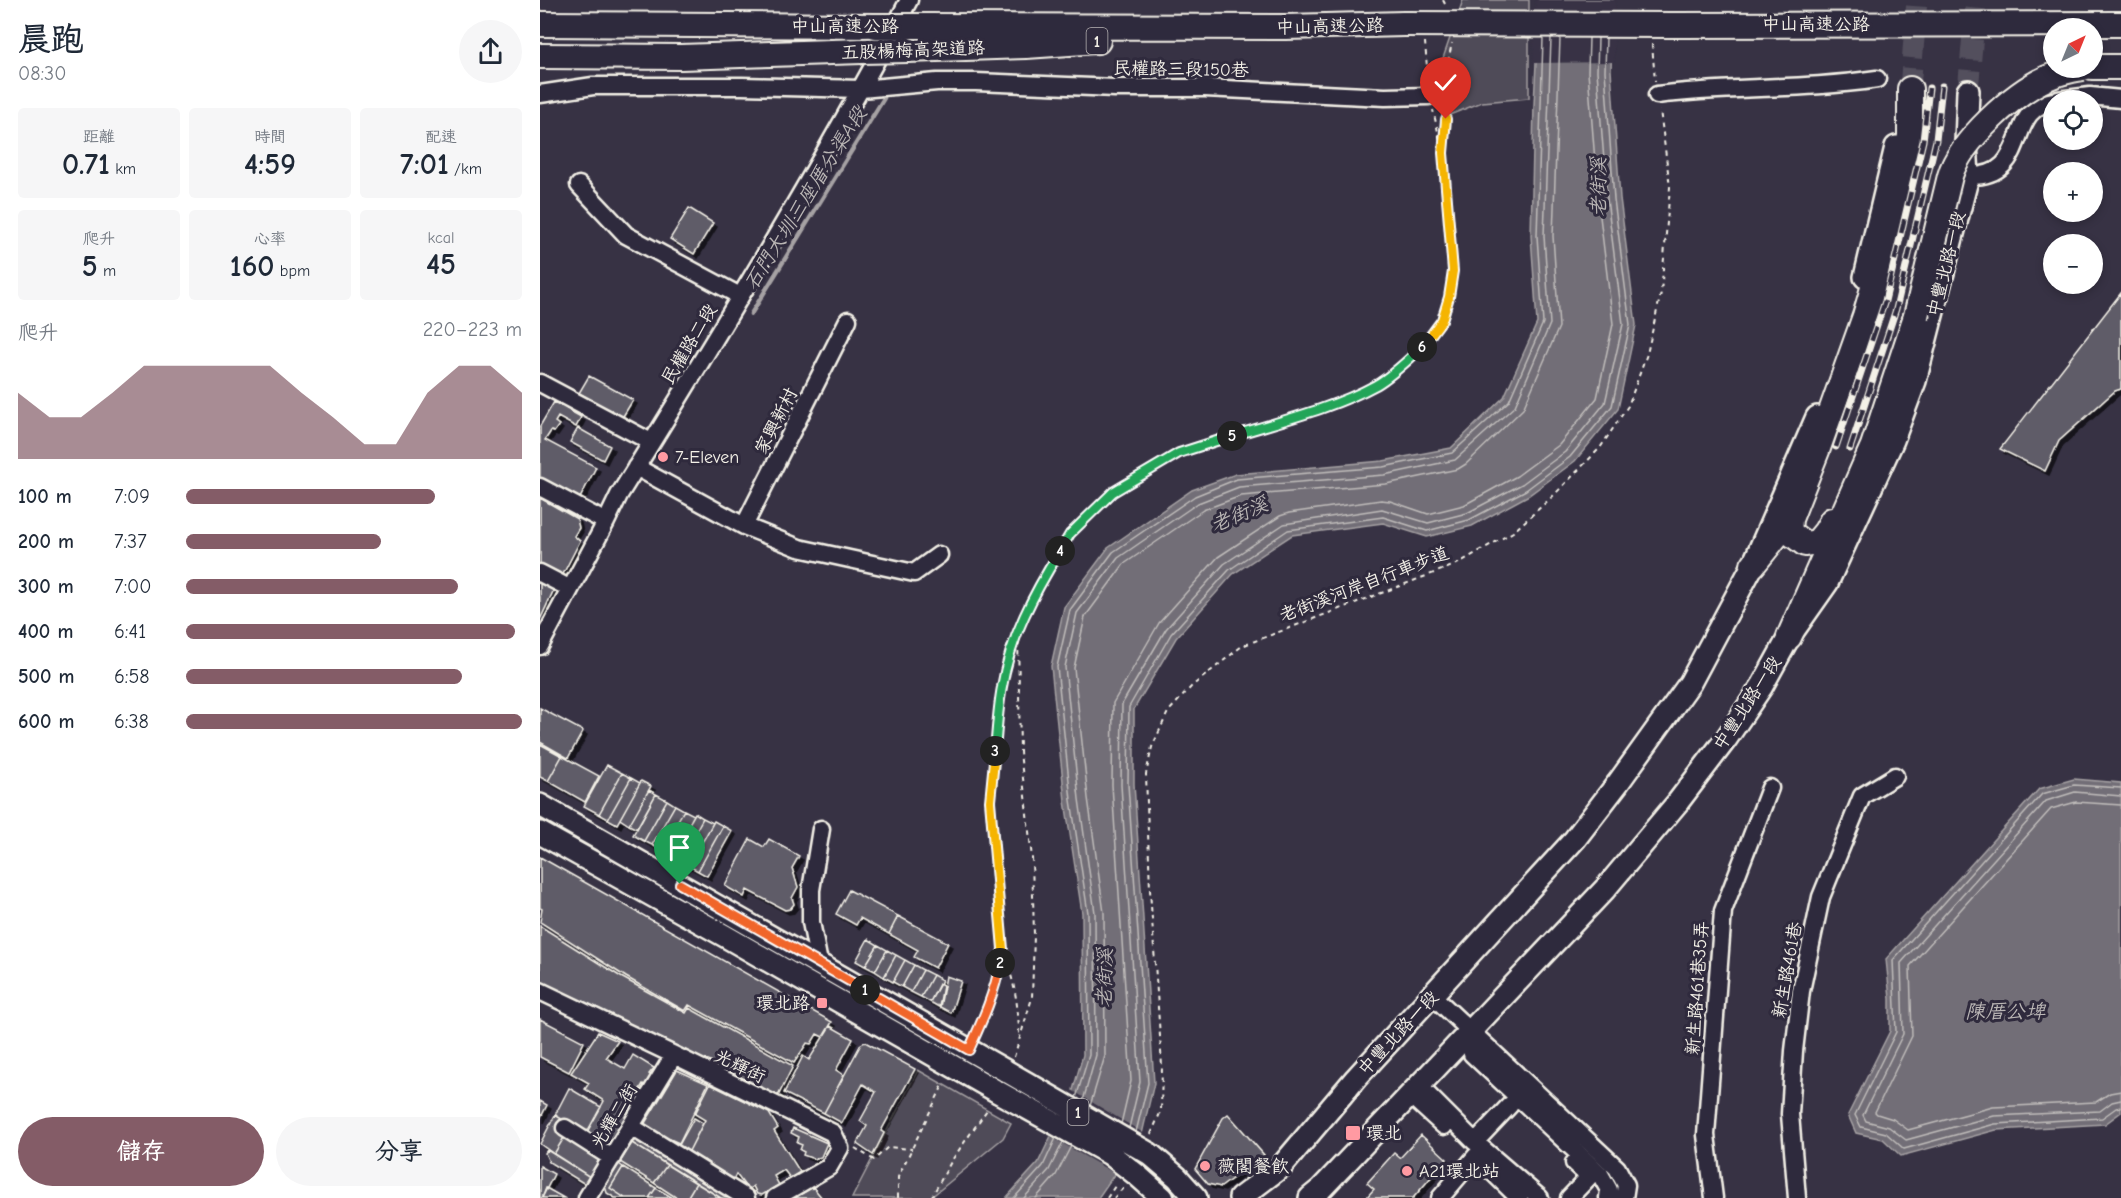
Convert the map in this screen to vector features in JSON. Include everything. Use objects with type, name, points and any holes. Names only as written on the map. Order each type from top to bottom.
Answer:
[{"type":"highway","name":"中山高速公路","points":[[540,24],[1286,27],[1404,24],[2121,24]]},
{"type":"highway","name":"五股楊梅高架道路","points":[[540,56],[681,57],[1026,46],[1286,27]]},
{"type":"highway","points":[[2103,67],[2121,67]]},
{"type":"highway","points":[[1790,637],[1873,446],[1916,316],[1953,165],[1962,150],[2012,100],[2046,78]]},
{"type":"highway","points":[[1873,446],[1826,531],[1817,542],[1805,544],[1795,538],[1789,532],[1790,519],[1865,316],[1892,222],[1910,136],[1910,89]]},
{"type":"highway","points":[[1753,564],[1790,519]]},
{"type":"main road","name":"中豐北路一段","points":[[1240,1198],[1281,1167],[1356,1078],[1575,839],[1690,683],[1753,564],[1809,438],[1858,304],[1910,89]]},
{"type":"main road","name":"中豐北路一段","points":[[1321,1195],[1605,889],[1678,801],[1726,739],[1827,583],[1893,440],[1916,381],[1968,176],[1966,143],[1968,91]]},
{"type":"main road","name":"1","points":[[540,805],[969,1050],[1010,1065],[1150,1145],[1196,1198]]},
{"type":"main road","name":"1","points":[[540,833],[952,1066],[994,1098],[1110,1154],[1127,1179],[1163,1198]]},
{"type":"street","name":"民權路二段","points":[[540,646],[619,495],[740,296],[861,89],[909,0]]},
{"type":"street","points":[[1658,95],[1699,90],[1848,83],[1877,79]]},
{"type":"street","name":"民權路三段150巷","points":[[540,94],[593,86],[861,89],[937,82],[976,82],[1115,88],[1216,88],[1385,97],[1429,96]]},
{"type":"street","points":[[2103,97],[2121,99]]},
{"type":"street","points":[[1968,176],[1988,174],[2005,164],[2017,145],[2026,116],[2037,106],[2043,104]]},
{"type":"street","points":[[579,185],[626,235],[740,296]]},
{"type":"street","name":"家興新村","points":[[744,526],[848,320]]},
{"type":"street","points":[[540,383],[651,442]]},
{"type":"street","points":[[636,467],[744,526],[799,548],[914,573],[939,555]]},
{"type":"street","points":[[540,487],[606,522]]},
{"type":"street","points":[[540,573],[569,588]]},
{"type":"street","name":"新生路461巷","points":[[1797,1198],[1790,1114],[1794,1051],[1801,991],[1821,897],[1862,796],[1895,776]]},
{"type":"street","name":"新生路461巷35弄","points":[[1714,1198],[1706,1135],[1723,911],[1770,788]]},
{"type":"street","points":[[819,963],[811,922],[811,890],[821,829]]},
{"type":"street","name":"光輝街","points":[[540,991],[832,1133]]},
{"type":"street","points":[[1433,996],[1617,1168],[1626,1185],[1624,1198]]},
{"type":"street","points":[[1470,1033],[1472,1054],[1600,1174],[1609,1190],[1608,1198]]},
{"type":"street","name":"光輝二街","points":[[591,1196],[674,1055]]},
{"type":"street","points":[[1491,1073],[1486,1081],[1589,1177],[1569,1198]]},
{"type":"street","points":[[1416,1091],[1475,1149],[1519,1198]]},
{"type":"street","points":[[1440,1198],[1510,1105]]},
{"type":"street","points":[[632,1127],[746,1198]]},
{"type":"street","points":[[564,1128],[612,1158]]},
{"type":"street","points":[[775,1198],[829,1167],[840,1148],[832,1133]]},
{"type":"street","points":[[1475,1149],[1540,1198]]},
{"type":"path","points":[[1443,0],[1447,9]]},
{"type":"path","name":"老街溪河岸自行車步道","points":[[1150,1145],[1161,1111],[1162,1066],[1149,890],[1146,774],[1152,747],[1168,712],[1192,686],[1242,646],[1455,565],[1513,532],[1553,496],[1600,448],[1628,406],[1647,354],[1661,293],[1670,187],[1653,69],[1652,37]]},
{"type":"path","points":[[1019,1041],[1019,1011],[1012,975],[1003,949],[990,801],[1002,685],[1017,631],[1042,581],[1070,534],[1113,492],[1179,453],[1328,406],[1376,385],[1401,367],[1422,347],[1442,320],[1453,271],[1443,153],[1429,96],[1425,42]]},
{"type":"path","points":[[1443,153],[1446,70],[1452,42]]},
{"type":"path","points":[[1010,1065],[1032,998],[1035,935],[1032,858],[1020,752],[1017,631]]},
{"type":"path","points":[[969,1050],[997,978],[1003,949]]},
{"type":"path","points":[[898,1198],[898,1177],[952,1066]]},
{"type":"path","points":[[931,1198],[952,1160],[994,1098]]},
{"type":"path","points":[[832,1133],[874,1160],[888,1147],[912,1149]]},
{"type":"path","points":[[1107,1198],[1127,1179]]},
{"type":"shaded area","points":[[1463,0],[1529,0],[1529,98],[1482,102],[1445,117],[1440,67]]},
{"type":"shaded area","points":[[918,1070],[1011,1123],[1003,1138],[930,1198],[852,1198]]},
{"type":"water","name":"老街溪","points":[[1539,0],[1613,0],[1611,70],[1620,198],[1636,325],[1618,409],[1575,461],[1529,495],[1472,526],[1427,537],[1383,523],[1292,535],[1233,574],[1176,638],[1134,709],[1134,784],[1154,1083],[1142,1134],[1098,1198],[1006,1198],[1038,1163],[1073,1090],[1083,1055],[1082,913],[1065,801],[1051,666],[1064,607],[1108,548],[1192,490],[1236,474],[1383,461],[1451,448],[1504,397],[1537,323],[1531,236]]},
{"type":"water","name":"陳厝公埤","points":[[2074,779],[2121,783],[2121,1112],[2105,1124],[1996,1130],[1901,1156],[1883,1139],[1856,1133],[1848,1115],[1890,1031],[1886,959],[2039,789]]},
{"type":"pier","points":[[1536,0],[1616,0],[1614,62],[1533,63]]},
{"type":"pier","points":[[1070,1089],[1145,1134],[1117,1175],[1048,1135]]},
{"type":"building","points":[[689,208],[713,223],[694,254],[670,239]]},
{"type":"building","points":[[2121,293],[2121,389],[2115,391],[2059,441],[2045,471],[2000,449]]},
{"type":"building","points":[[589,376],[633,400],[622,418],[579,393]]},
{"type":"building","points":[[554,402],[581,417],[576,427],[558,417],[555,422],[559,425],[545,440],[596,467],[578,502],[540,481],[540,426]]},
{"type":"building","points":[[578,428],[610,446],[603,460],[570,442]]},
{"type":"building","points":[[540,498],[577,519],[579,528],[574,536],[580,541],[560,580],[540,569]]},
{"type":"building","points":[[540,579],[555,587],[540,620]]},
{"type":"building","points":[[540,708],[583,731],[568,758],[540,742]]},
{"type":"building","points":[[540,744],[562,756],[548,781],[540,777]]},
{"type":"building","points":[[562,756],[599,776],[585,802],[548,781]]},
{"type":"building","points":[[607,765],[622,773],[599,814],[584,806]]},
{"type":"building","points":[[622,773],[631,778],[608,819],[599,814]]},
{"type":"building","points":[[631,778],[640,783],[617,824],[608,819]]},
{"type":"building","points":[[641,781],[651,786],[629,825],[620,819]]},
{"type":"building","points":[[649,790],[656,794],[637,829],[629,825]]},
{"type":"building","points":[[656,794],[667,800],[644,841],[633,835]]},
{"type":"building","points":[[667,800],[675,805],[652,845],[644,841]]},
{"type":"building","points":[[675,805],[684,810],[661,850],[652,845]]},
{"type":"building","points":[[684,810],[694,815],[671,856],[661,850]]},
{"type":"building","points":[[695,813],[703,818],[679,861],[671,856]]},
{"type":"building","points":[[703,818],[713,823],[689,866],[679,861]]},
{"type":"building","points":[[714,821],[723,826],[698,871],[689,866]]},
{"type":"building","points":[[723,826],[732,831],[707,876],[698,871]]},
{"type":"building","points":[[750,839],[764,847],[769,839],[799,856],[792,868],[798,887],[792,898],[794,904],[790,909],[785,910],[747,890],[744,897],[725,886]]},
{"type":"building","points":[[540,857],[832,1022],[823,1037],[817,1034],[811,1044],[807,1043],[794,1063],[689,1005],[685,1011],[626,977],[540,922],[542,909],[540,908]]},
{"type":"building","points":[[849,890],[898,916],[889,934],[860,918],[856,925],[836,914]]},
{"type":"building","points":[[898,916],[948,943],[935,968],[914,957],[918,950],[889,934]]},
{"type":"building","points":[[540,926],[621,977],[686,1013],[689,1008],[793,1066],[778,1096],[540,983]]},
{"type":"building","points":[[868,939],[878,945],[865,966],[856,961]]},
{"type":"building","points":[[878,945],[887,950],[875,971],[865,966]]},
{"type":"building","points":[[887,950],[896,955],[884,977],[875,971]]},
{"type":"building","points":[[896,955],[905,960],[893,982],[884,977]]},
{"type":"building","points":[[905,960],[914,965],[902,987],[893,982]]},
{"type":"building","points":[[914,965],[923,970],[911,992],[902,987]]},
{"type":"building","points":[[923,970],[933,975],[921,997],[911,992]]},
{"type":"building","points":[[933,975],[942,980],[930,1002],[921,997]]},
{"type":"building","points":[[946,976],[961,981],[951,1013],[940,1007]]},
{"type":"building","points":[[939,984],[943,986],[939,1007],[930,1002]]},
{"type":"building","points":[[540,1019],[584,1042],[569,1072],[540,1057]]},
{"type":"building","points":[[830,1026],[853,1039],[836,1070],[844,1075],[824,1113],[784,1093],[803,1056],[809,1060]]},
{"type":"building","points":[[598,1032],[618,1041],[606,1058],[625,1069],[633,1055],[654,1068],[649,1074],[652,1076],[645,1086],[643,1084],[634,1099],[637,1101],[608,1147],[586,1134],[604,1101],[585,1089],[589,1083],[571,1073]]},
{"type":"building","points":[[865,1042],[915,1069],[881,1131],[884,1133],[873,1155],[857,1144],[867,1126],[860,1121],[876,1092],[863,1084],[842,1123],[824,1113],[861,1044]]},
{"type":"building","points":[[677,1070],[708,1084],[679,1143],[670,1139],[669,1141],[646,1127],[645,1123]]},
{"type":"building","points":[[710,1084],[769,1113],[778,1128],[774,1131],[800,1172],[790,1178],[784,1170],[774,1176],[779,1185],[762,1195],[757,1194],[753,1186],[748,1190],[736,1174],[733,1180],[704,1160],[702,1162],[688,1153],[705,1120],[695,1114]]},
{"type":"building","points":[[569,1088],[601,1107],[586,1134],[555,1115]]},
{"type":"building","points":[[540,1101],[547,1105],[540,1119]]},
{"type":"building","points":[[1228,1114],[1264,1155],[1221,1187],[1208,1184],[1195,1169],[1223,1118]]},
{"type":"building","points":[[555,1115],[565,1121],[565,1136],[554,1154],[540,1144]]},
{"type":"building","points":[[694,1118],[703,1123],[688,1153],[678,1147]]},
{"type":"building","points":[[793,1128],[827,1143],[821,1157],[814,1159],[803,1155],[804,1152],[800,1150],[802,1145],[797,1143],[799,1137],[791,1133]]},
{"type":"building","name":"A21環北站","points":[[1421,1135],[1447,1159],[1413,1198],[1366,1198],[1374,1189],[1367,1183],[1394,1153],[1400,1158]]},
{"type":"building","points":[[565,1136],[601,1158],[590,1177],[554,1154]]},
{"type":"building","points":[[643,1139],[735,1198],[721,1198],[632,1143]]},
{"type":"building","points":[[632,1143],[667,1165],[654,1183],[620,1162]]},
{"type":"building","points":[[547,1150],[590,1177],[585,1184],[549,1162],[545,1153]]},
{"type":"building","points":[[619,1164],[623,1167],[610,1188],[625,1198],[615,1198],[607,1193],[605,1186]]},
{"type":"building","points":[[667,1165],[696,1183],[687,1198],[677,1198],[654,1183]]},
{"type":"building","points":[[540,1166],[554,1174],[542,1198],[540,1198]]},
{"type":"building","points":[[623,1167],[656,1188],[649,1198],[625,1198],[610,1188]]},
{"type":"building","points":[[696,1183],[721,1198],[687,1198]]},
{"type":"building","points":[[813,1187],[822,1198],[794,1198]]},
{"type":"building","points":[[546,1188],[564,1198],[542,1198]]},
{"type":"building","points":[[656,1188],[673,1198],[649,1198]]},
{"type":"waterway","name":"石門大圳三座厝分渠A段","points":[[751,314],[884,98]]},
{"type":"tunnel","points":[[1910,89],[1917,0]]},
{"type":"tunnel","points":[[1968,91],[1976,0]]},
{"type":"railway","points":[[1850,449],[1896,309],[1936,140],[1942,86]]},
{"type":"railway","points":[[1836,447],[1885,301],[1923,141],[1929,88]]},
{"type":"place","name":"7-Eleven","points":[[663,457]]},
{"type":"place","name":"環北路","points":[[822,1003]]},
{"type":"place","name":"環北","points":[[1353,1133]]},
{"type":"place","name":"薇閣餐飲","points":[[1205,1166]]},
{"type":"place","name":"A21環北站","points":[[1407,1171]]},
{"type":"route","points":[[680,884],[969,1050],[997,978],[1003,949],[990,801],[1002,685],[1017,631],[1042,581],[1070,534],[1113,492],[1179,453],[1328,406],[1376,385],[1401,367],[1422,347],[1442,320],[1453,271],[1443,153],[1446,119]]}]
